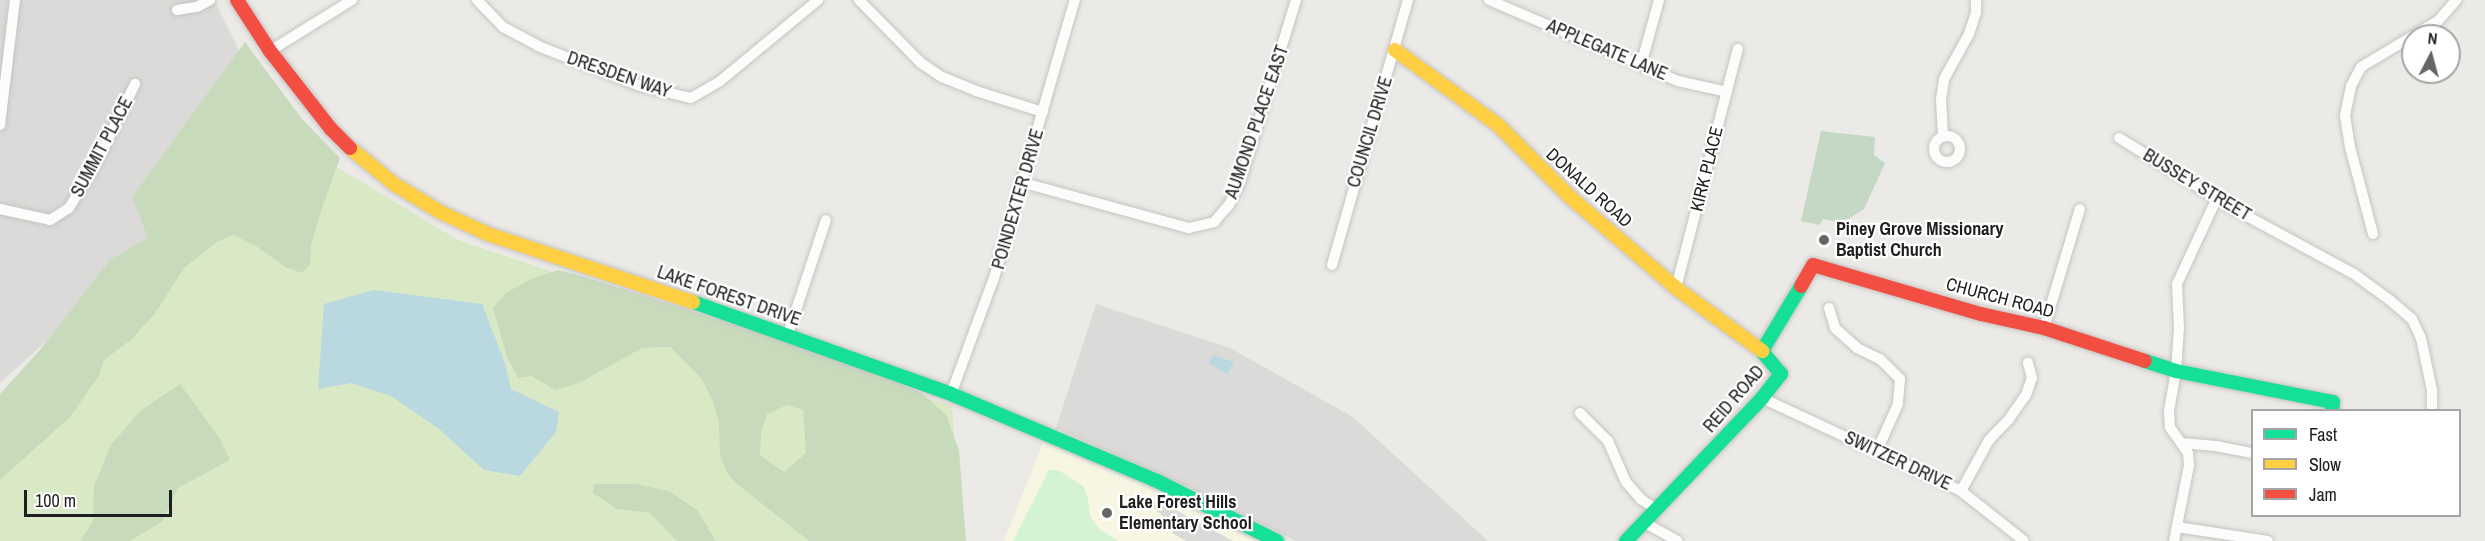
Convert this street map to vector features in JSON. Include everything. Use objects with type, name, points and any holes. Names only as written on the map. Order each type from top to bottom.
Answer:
[{"type":"street","points":[[0,125],[15,0]]},
{"type":"street","points":[[177,10],[197,7],[210,0]]},
{"type":"street","name":"LAKE FOREST DRIVE","points":[[237,0],[270,51],[325,122],[359,156],[394,184],[440,213],[488,234],[788,334],[951,394],[1159,482],[1277,541]]},
{"type":"street","points":[[270,51],[352,0]]},
{"type":"street","name":"DRESDEN WAY","points":[[477,0],[503,27],[538,46],[640,86],[691,98],[719,82],[818,0]]},
{"type":"street","points":[[859,0],[921,63],[942,77],[976,91],[1043,112]]},
{"type":"street","name":"POINDEXTER DRIVE","points":[[951,394],[994,278],[1024,183],[1074,0]]},
{"type":"street","name":"AUMOND PLACE EAST","points":[[1024,183],[1189,228],[1215,222],[1229,206],[1240,182],[1296,0]]},
{"type":"street","name":"COUNCIL DRIVE","points":[[1332,265],[1366,139],[1395,50],[1408,0]]},
{"type":"street","name":"APPLEGATE LANE","points":[[1489,0],[1678,81],[1727,92]]},
{"type":"street","points":[[1641,65],[1659,0]]},
{"type":"street","points":[[1943,137],[1941,99],[1944,80],[1948,68],[1969,34],[1976,12],[1976,0]]},
{"type":"street","points":[[2373,234],[2346,125],[2345,114],[2351,86],[2361,67],[2438,21],[2456,0]]},
{"type":"street","name":"KIRK PLACE","points":[[1676,288],[1738,49]]},
{"type":"street","name":"DONALD ROAD","points":[[1395,50],[1498,125],[1570,198],[1676,288],[1762,351]]},
{"type":"street","name":"SUMMIT PLACE","points":[[0,208],[50,220],[69,208],[97,162],[135,84]]},
{"type":"street","name":"BUSSEY STREET","points":[[2119,138],[2217,198],[2354,274],[2412,319],[2427,357],[2432,390],[2432,409]]},
{"type":"street","points":[[2174,541],[2189,465],[2188,453],[2170,427],[2169,411],[2176,371],[2179,328],[2177,284],[2217,198]]},
{"type":"street","points":[[2044,327],[2080,209]]},
{"type":"street","points":[[788,334],[826,220]]},
{"type":"street","name":"CHURCH ROAD","points":[[1813,265],[1982,314],[2044,327],[2176,371],[2332,402],[2332,409]]},
{"type":"street","name":"REID ROAD","points":[[1626,541],[1762,398],[1781,374],[1762,351],[1813,265]]},
{"type":"street","points":[[1829,308],[1835,328],[1857,348],[1880,360],[1900,379],[1898,404],[1877,451]]},
{"type":"street","points":[[1961,491],[1989,440],[2010,419],[2026,395],[2032,378],[2028,363]]},
{"type":"street","name":"SWITZER DRIVE","points":[[1762,398],[1961,491],[2024,541]]},
{"type":"street","points":[[1580,413],[1608,441],[1626,482],[1641,499],[1657,510]]},
{"type":"street","points":[[2181,443],[2251,453]]},
{"type":"street","points":[[1645,523],[1677,541]]},
{"type":"street","points":[[2177,527],[2268,541]]},
{"type":"shaded area","points":[[0,0],[214,0],[279,132],[0,383]]},
{"type":"shaded area","points":[[1821,131],[1875,137],[1874,155],[1885,163],[1864,209],[1842,223],[1823,219],[1820,225],[1801,221]]},
{"type":"shaded area","points":[[1096,304],[1230,348],[1353,417],[1488,541],[1296,541],[1193,489],[1056,428]]},
{"type":"shaded area","name":"Lake Forest Hills Elementary School","points":[[1043,443],[1143,485],[1255,541],[1004,541]]},
{"type":"shaded area","points":[[1159,501],[1233,541],[1186,541],[1172,533],[1169,522],[1148,503]]},
{"type":"green space","points":[[245,42],[302,119],[340,158],[311,246],[310,264],[302,273],[285,267],[256,246],[233,235],[217,242],[184,268],[156,312],[132,339],[104,360],[98,377],[70,417],[0,480],[0,394],[39,351],[110,260],[148,238],[132,197]]},
{"type":"green space","points":[[279,132],[458,240],[952,406],[961,541],[0,541],[0,402]]},
{"type":"green space","points":[[558,270],[582,276],[827,354],[922,393],[946,415],[959,450],[966,541],[809,541],[736,483],[728,474],[720,456],[719,424],[713,401],[701,378],[670,347],[642,348],[579,383],[555,390],[532,376],[518,378],[507,357],[493,308],[507,292],[534,278]],"holes":[[[787,405],[803,410],[806,453],[784,472],[760,455],[761,433],[767,414]]]},
{"type":"green space","points":[[180,384],[219,437],[230,460],[178,488],[162,522],[129,541],[80,541],[93,521],[94,486],[111,445],[140,411]]},
{"type":"green space","points":[[1049,470],[1058,470],[1083,486],[1088,498],[1090,516],[1099,529],[1118,541],[1013,541]]},
{"type":"green space","points":[[594,484],[636,484],[669,491],[697,510],[716,541],[677,541],[650,513],[617,509],[593,493]]},
{"type":"water","points":[[374,290],[482,304],[505,363],[511,389],[559,412],[556,432],[520,476],[484,470],[439,429],[391,396],[351,383],[318,389],[324,304]]},
{"type":"water","points":[[1213,355],[1234,362],[1227,375],[1209,363]]},
{"type":"traffic: fast","points":[[1626,541],[1762,398],[1781,374],[1762,351],[1801,286]]},
{"type":"traffic: fast","points":[[693,302],[951,394],[1159,482],[1277,541]]},
{"type":"traffic: fast","points":[[2145,361],[2176,371],[2333,402],[2332,409]]},
{"type":"traffic: slow","points":[[1395,50],[1498,125],[1570,197],[1676,288],[1762,351]]},
{"type":"traffic: slow","points":[[350,148],[394,184],[440,212],[488,234],[693,302]]},
{"type":"traffic: jam","points":[[237,0],[270,51],[331,129],[350,148]]},
{"type":"traffic: jam","points":[[1801,286],[1813,265],[1981,314],[2044,328],[2145,361]]},
{"type":"place","name":"Piney Grove Missionary Baptist Church","points":[[1824,240]]},
{"type":"place","name":"Lake Forest Hills Elementary School","points":[[1107,513]]}]
